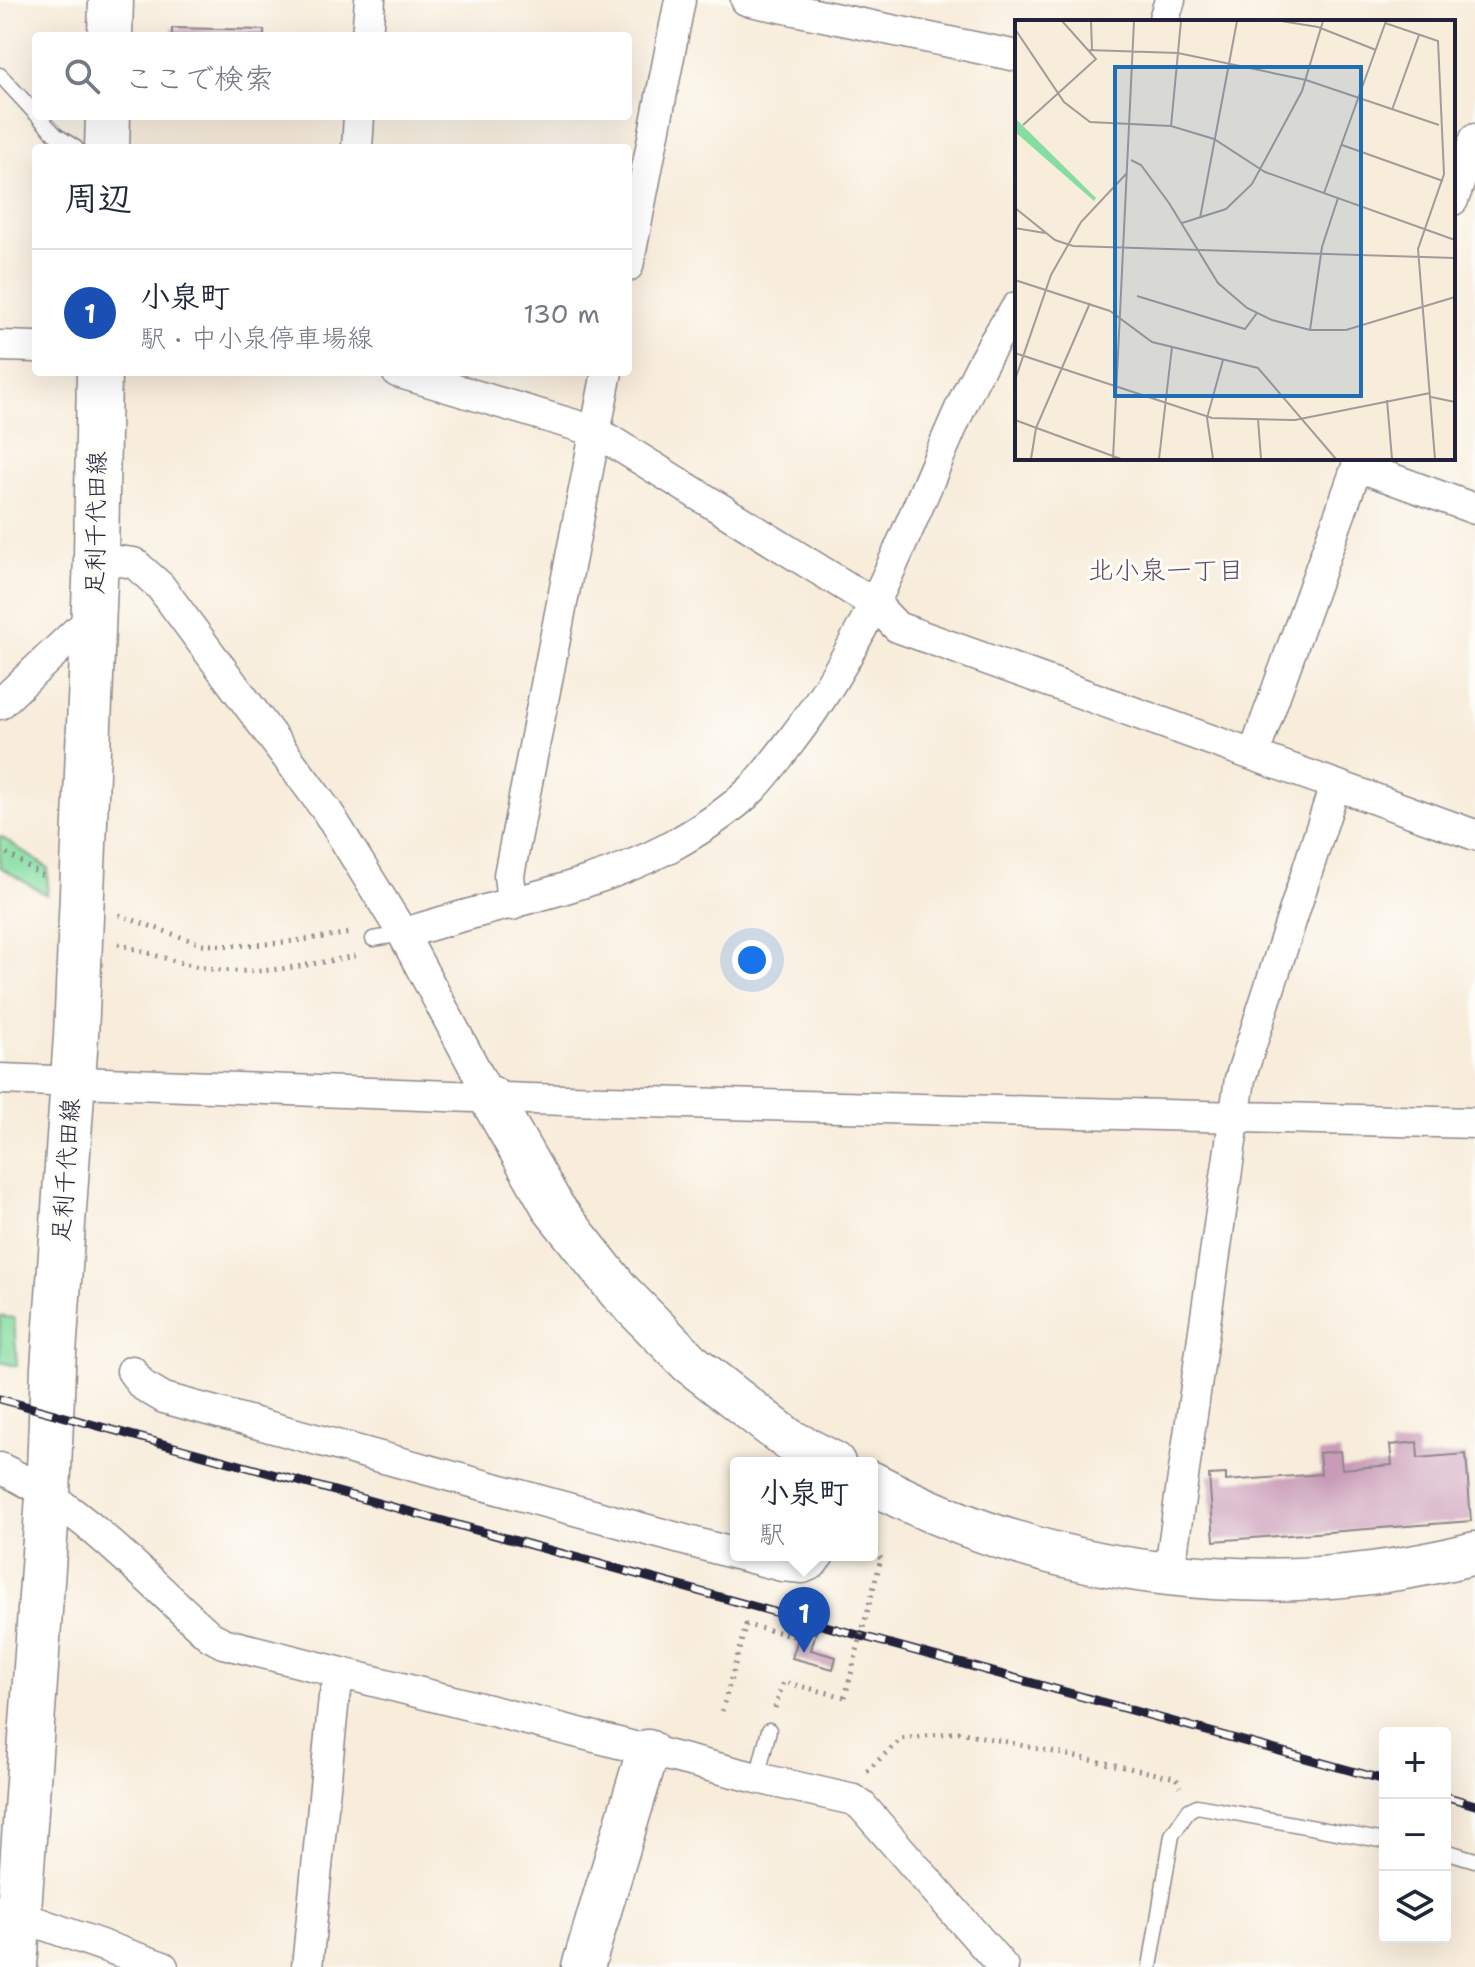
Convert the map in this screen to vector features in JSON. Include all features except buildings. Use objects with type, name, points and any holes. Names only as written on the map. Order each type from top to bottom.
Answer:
[{"type":"main road","points":[[110,32],[111,0]]},
{"type":"main road","points":[[107,144],[108,120]]},
{"type":"main road","name":"足利千代田線","points":[[15,1967],[9,1913],[48,1496],[53,1368],[77,1021],[96,558],[99,376]]},
{"type":"street","points":[[367,32],[370,0]]},
{"type":"street","points":[[632,246],[680,0]]},
{"type":"street","points":[[746,0],[1015,56]]},
{"type":"street","points":[[1164,20],[1170,0]]},
{"type":"street","points":[[357,144],[359,120]]},
{"type":"street","points":[[1459,195],[1475,139]]},
{"type":"street","points":[[403,934],[607,876],[669,847],[723,813],[752,789],[820,702],[876,605],[971,383],[1015,310]]},
{"type":"street","points":[[0,346],[32,347]]},
{"type":"street","points":[[410,376],[595,431],[876,605],[897,627],[1475,835]]},
{"type":"street","points":[[512,905],[509,875],[606,376]]},
{"type":"street","points":[[1254,754],[1359,462],[1475,509]]},
{"type":"street","points":[[96,558],[134,563],[160,586],[327,811],[403,934],[523,1158],[554,1209],[619,1291],[690,1363],[789,1440],[822,1457]]},
{"type":"street","points":[[0,704],[77,631],[93,629]]},
{"type":"street","points":[[1169,1575],[1240,1079],[1335,785]]},
{"type":"street","points":[[0,1079],[490,1097],[1475,1123]]},
{"type":"street","points":[[132,1371],[142,1385],[164,1398],[730,1552]]},
{"type":"street","points":[[0,1468],[76,1515],[210,1636],[223,1643],[846,1798],[862,1806],[1003,1967]]},
{"type":"street","points":[[878,1486],[942,1516],[1044,1550],[1169,1575],[1248,1580],[1336,1578],[1395,1571],[1475,1553]]},
{"type":"street","points":[[766,1561],[793,1568],[814,1561]]},
{"type":"street","points":[[307,1967],[334,1697],[341,1674]]},
{"type":"street","points":[[583,1967],[648,1751]]},
{"type":"street","points":[[9,1913],[163,1967]]},
{"type":"lane","points":[[0,75],[32,110]]},
{"type":"lane","points":[[42,120],[70,144]]},
{"type":"lane","points":[[373,939],[403,934]]},
{"type":"lane","points":[[757,1778],[769,1730]]},
{"type":"lane","points":[[1150,1967],[1172,1835],[1189,1810],[1197,1806],[1379,1840]]},
{"type":"lane","points":[[1451,1853],[1475,1860]]},
{"type":"path","points":[[0,849],[48,879]]},
{"type":"path","points":[[109,942],[206,968],[258,971],[356,956],[366,951],[373,939],[359,932],[273,944],[201,944],[110,912]]},
{"type":"path","points":[[769,1730],[783,1682],[845,1697],[881,1559],[878,1554]]},
{"type":"path","points":[[722,1711],[746,1625],[799,1637]]},
{"type":"path","points":[[846,1798],[860,1778],[901,1739],[940,1733],[972,1733],[1176,1778],[1189,1810]]},
{"type":"green space","points":[[0,836],[48,868],[47,895],[0,867]]},
{"type":"green space","points":[[0,1316],[14,1318],[17,1366],[0,1362]]},
{"type":"railway","points":[[0,1399],[1379,1778]]},
{"type":"railway","points":[[1451,1798],[1475,1805]]},
{"type":"place","name":"小泉町","points":[[804,1653]]},
{"type":"district","name":"北小泉一丁目","points":[[1166,570]]}]
